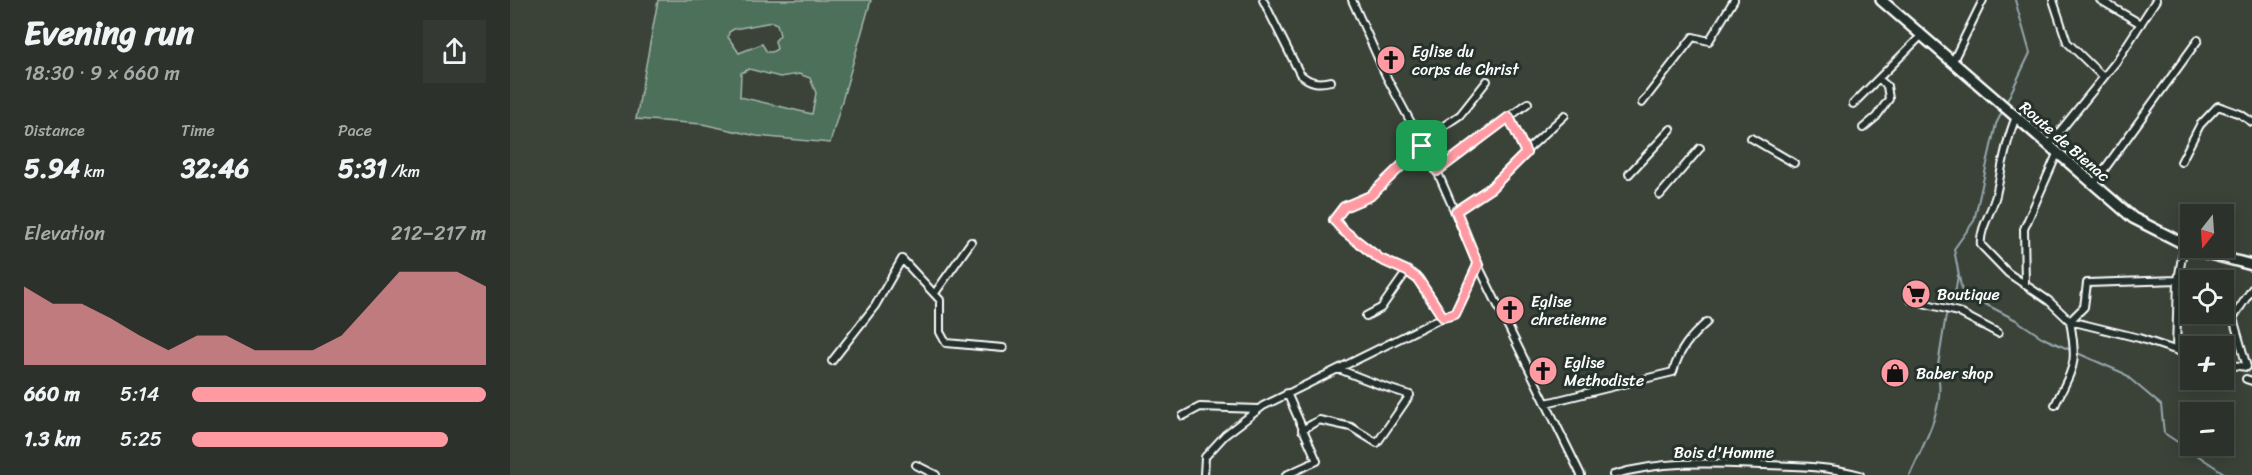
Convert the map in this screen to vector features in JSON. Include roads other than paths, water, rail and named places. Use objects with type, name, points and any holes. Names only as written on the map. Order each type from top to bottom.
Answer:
[{"type":"main road","name":"Route de Bienac","points":[[1881,0],[2133,218],[2180,243]]},
{"type":"main road","name":"Route de Bienac","points":[[2217,258],[2252,265]]},
{"type":"street","points":[[1263,0],[1300,74],[1308,81],[1320,84],[1331,81]]},
{"type":"street","points":[[1352,0],[1386,76],[1437,171],[1478,265],[1581,475]]},
{"type":"street","points":[[1642,103],[1693,37],[1709,41],[1734,0]]},
{"type":"street","points":[[1952,63],[1983,0]]},
{"type":"street","points":[[2053,0],[2056,16],[2067,42],[2103,77]]},
{"type":"street","points":[[2100,0],[2140,24]]},
{"type":"street","points":[[2048,146],[2103,77],[2156,0]]},
{"type":"street","points":[[1853,104],[1880,80],[1892,64],[1921,36]]},
{"type":"street","points":[[2093,185],[2198,40]]},
{"type":"street","points":[[1863,128],[1876,117],[1889,99],[1887,86],[1880,80]]},
{"type":"street","points":[[1443,317],[1418,279],[1407,271],[1380,259],[1344,231],[1334,220],[1344,207],[1370,196],[1421,144],[1460,115],[1487,81]]},
{"type":"street","points":[[1437,171],[1528,104]]},
{"type":"street","points":[[2181,162],[2200,125],[2218,106],[2240,114],[2252,122]]},
{"type":"street","points":[[1456,211],[1491,188],[1565,115]]},
{"type":"street","points":[[2013,115],[1996,192],[1980,241],[1981,245],[2008,273],[2049,301],[2070,321],[2180,351]]},
{"type":"street","points":[[1509,117],[1527,150]]},
{"type":"street","points":[[1629,174],[1671,129]]},
{"type":"street","points":[[1750,138],[1794,163]]},
{"type":"street","points":[[1660,195],[1700,148]]},
{"type":"street","points":[[2025,284],[2024,229],[2057,154]]},
{"type":"street","points":[[935,293],[971,242]]},
{"type":"street","points":[[2176,350],[2178,280],[2182,258]]},
{"type":"street","points":[[832,362],[875,306],[902,260],[935,293],[940,305],[940,335],[946,343],[1003,348]]},
{"type":"street","points":[[1204,475],[1205,457],[1225,435],[1258,410],[1319,376],[1339,369],[1443,317],[1455,314],[1478,265]]},
{"type":"street","points":[[1366,316],[1381,308],[1407,271]]},
{"type":"street","points":[[2070,321],[2084,308],[2087,283],[2178,280]]},
{"type":"street","points":[[2234,365],[2247,367],[2234,318],[2252,289]]},
{"type":"street","points":[[1911,300],[1958,312],[1998,333]]},
{"type":"street","points":[[2055,405],[2073,372],[2075,348],[2070,321]]},
{"type":"street","points":[[1546,403],[1674,372],[1678,357],[1690,338],[1707,322]]},
{"type":"street","points":[[1302,429],[1319,420],[1351,427],[1377,443],[1410,395],[1380,386],[1374,381],[1339,369]]},
{"type":"street","points":[[1286,475],[1317,461],[1287,393]]},
{"type":"street","points":[[1183,416],[1200,407],[1258,410]]},
{"type":"street","name":"Bois d'Homme","points":[[1613,475],[1633,469],[1697,462],[1836,469],[1860,475]]},
{"type":"street","points":[[916,465],[936,475]]},
{"type":"street","points":[[1665,475],[1666,466]]},
{"type":"waterway","points":[[2005,105],[2030,53],[2015,0]]},
{"type":"waterway","points":[[2003,110],[1996,124],[1974,221],[1954,249],[1962,292],[2016,320],[2043,338],[2123,373],[2161,405],[2164,433],[2227,475]]},
{"type":"waterway","points":[[1938,365],[1946,315],[1955,294],[1958,275]]},
{"type":"waterway","points":[[1910,475],[1935,417],[1939,381]]},
{"type":"place","name":"Eglise du corps de Christ","points":[[1391,60]]},
{"type":"place","name":"Boutique","points":[[1916,294]]},
{"type":"place","name":"Eglise chretienne","points":[[1510,310]]},
{"type":"place","name":"Eglise Methodiste","points":[[1543,371]]},
{"type":"place","name":"Baber shop","points":[[1895,373]]}]
